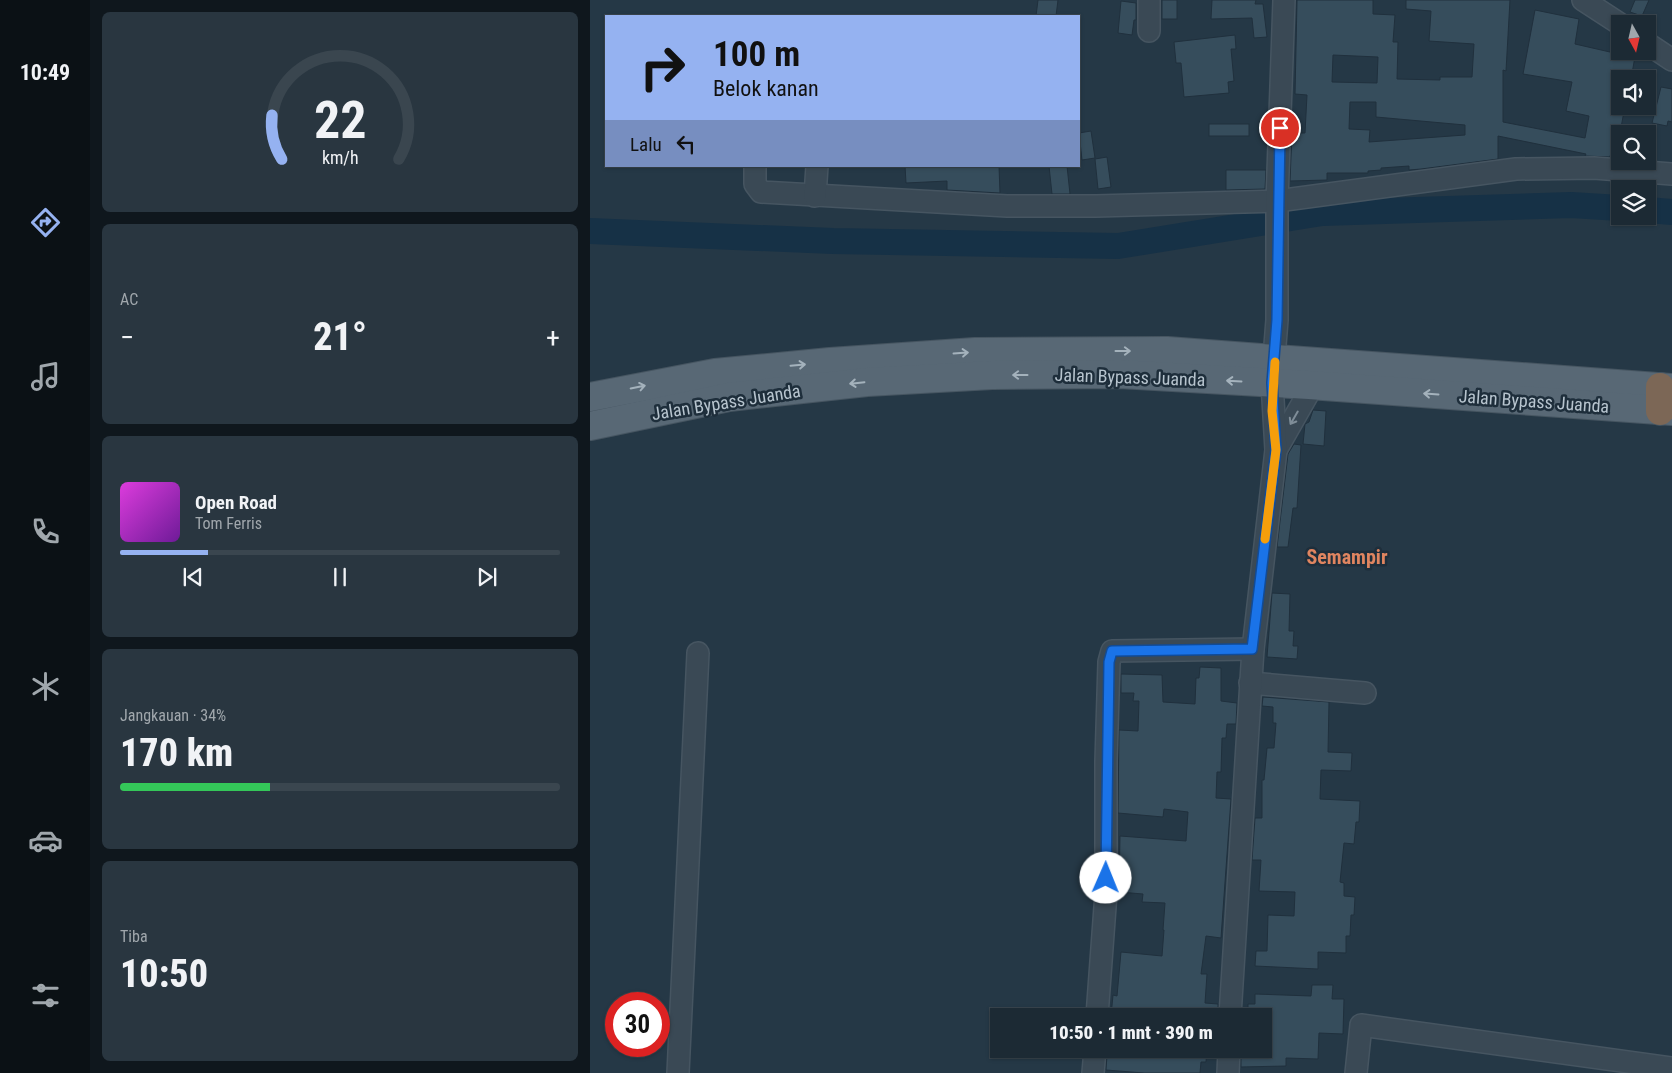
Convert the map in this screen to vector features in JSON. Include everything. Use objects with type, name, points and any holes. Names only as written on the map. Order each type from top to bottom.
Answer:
[{"type":"main road","name":"Jalan Bypass Juanda","points":[[590,426],[729,397],[867,382],[902,370],[975,352],[1167,351],[1274,371],[1666,399]]},
{"type":"main road","name":"Jalan Bypass Juanda","points":[[590,397],[715,373],[902,370]]},
{"type":"main road","name":"Jalan Bypass Juanda","points":[[1274,371],[1313,385],[1666,399]]},
{"type":"street","points":[[1149,0],[1149,31]]},
{"type":"street","points":[[1230,1008],[1252,649],[1276,450],[1274,371],[1284,0]]},
{"type":"street","points":[[1583,0],[1611,18]]},
{"type":"street","points":[[1656,49],[1672,60]]},
{"type":"street","points":[[755,167],[755,184],[761,192],[1008,206],[1277,205],[1516,169],[1594,168],[1672,174]]},
{"type":"street","points":[[815,196],[817,167]]},
{"type":"street","points":[[1276,450],[1313,385]]},
{"type":"street","points":[[1098,1008],[1106,893],[1106,761],[1109,662],[1112,651],[1252,649]]},
{"type":"street","points":[[678,1073],[698,653]]},
{"type":"street","points":[[1250,682],[1365,692]]},
{"type":"street","points":[[1356,1073],[1361,1025],[1672,1068]]},
{"type":"street","points":[[1093,1073],[1094,1058]]},
{"type":"street","points":[[1228,1073],[1229,1058]]},
{"type":"building","points":[[1038,0],[1058,0],[1056,15],[1036,15]]},
{"type":"building","points":[[1162,0],[1177,0],[1177,19],[1162,19]]},
{"type":"building","points":[[1212,0],[1256,0],[1255,4],[1263,4],[1267,37],[1254,38],[1252,18],[1211,19]]},
{"type":"building","points":[[1297,0],[1373,0],[1373,14],[1395,15],[1393,42],[1398,42],[1397,79],[1440,80],[1440,77],[1472,77],[1474,44],[1429,41],[1431,11],[1406,9],[1406,0],[1510,0],[1506,71],[1503,70],[1503,122],[1585,138],[1589,116],[1566,111],[1572,82],[1523,74],[1535,10],[1579,19],[1575,44],[1611,52],[1611,60],[1634,60],[1633,70],[1611,70],[1611,115],[1623,115],[1621,125],[1611,125],[1610,157],[1585,156],[1586,154],[1498,136],[1498,159],[1409,170],[1409,166],[1381,168],[1381,170],[1368,171],[1368,173],[1327,173],[1327,180],[1290,181],[1292,133],[1305,133],[1307,95],[1295,94]],"holes":[[[1333,55],[1378,57],[1377,83],[1332,82]],[[1350,102],[1376,102],[1376,117],[1465,125],[1465,135],[1369,142],[1370,130],[1349,129]]]},
{"type":"building","points":[[1635,0],[1649,0],[1642,15],[1630,12]]},
{"type":"building","points":[[1121,1],[1136,3],[1136,20],[1134,20],[1132,35],[1118,33]]},
{"type":"building","points":[[1235,35],[1236,49],[1231,49],[1234,81],[1228,82],[1229,93],[1184,97],[1181,63],[1176,63],[1174,42]]},
{"type":"building","points":[[1661,87],[1672,89],[1672,122],[1668,121],[1667,126],[1652,123],[1654,115],[1656,115]]},
{"type":"building","points":[[1209,124],[1249,124],[1249,136],[1209,136]]},
{"type":"building","points":[[1091,131],[1095,158],[1082,160],[1080,133]]},
{"type":"building","points":[[1107,157],[1111,187],[1098,189],[1095,159]]},
{"type":"building","points":[[905,167],[999,167],[1000,193],[947,190],[947,181],[906,183]]},
{"type":"building","points":[[1049,167],[1067,167],[1070,194],[1052,194]]},
{"type":"building","points":[[1226,170],[1266,170],[1265,189],[1226,190]]},
{"type":"building","points":[[1313,410],[1326,411],[1324,446],[1303,444],[1305,424],[1309,422]]},
{"type":"building","points":[[1294,444],[1301,445],[1297,508],[1293,508],[1288,547],[1277,547],[1288,454]]},
{"type":"building","points":[[1272,593],[1290,594],[1289,631],[1294,631],[1293,646],[1298,646],[1297,659],[1267,657]]},
{"type":"building","points":[[1200,667],[1221,668],[1221,701],[1237,703],[1236,724],[1227,724],[1226,738],[1222,738],[1221,772],[1217,772],[1216,798],[1231,799],[1221,938],[1206,936],[1201,974],[1207,974],[1205,1003],[1218,1004],[1218,1008],[1112,1008],[1113,995],[1117,996],[1121,952],[1162,956],[1164,930],[1165,903],[1142,902],[1143,894],[1119,892],[1120,836],[1186,841],[1188,812],[1164,809],[1163,817],[1118,813],[1119,730],[1138,731],[1139,701],[1133,701],[1134,693],[1121,693],[1121,674],[1162,675],[1163,702],[1195,704],[1196,678],[1199,678]]},
{"type":"building","points":[[1263,697],[1329,702],[1328,752],[1352,753],[1351,771],[1321,770],[1320,799],[1360,801],[1359,822],[1356,822],[1354,844],[1344,843],[1340,882],[1344,883],[1344,896],[1355,897],[1354,915],[1351,915],[1350,936],[1346,936],[1346,953],[1318,952],[1318,969],[1255,966],[1256,951],[1267,951],[1268,915],[1294,916],[1295,892],[1259,891],[1261,860],[1252,860],[1255,818],[1262,818],[1262,780],[1264,780],[1267,748],[1274,748],[1276,723],[1273,723],[1273,707],[1262,706]]},
{"type":"building","points":[[1312,985],[1333,985],[1332,999],[1344,999],[1343,1034],[1319,1033],[1318,1059],[1286,1058],[1286,1066],[1241,1067],[1241,1058],[1272,1058],[1272,1008],[1248,1008],[1248,1004],[1255,1004],[1255,994],[1311,996]]},
{"type":"building","points":[[1107,1058],[1206,1058],[1206,1062],[1201,1062],[1200,1073],[1144,1073],[1106,1070]]},
{"type":"waterway","points":[[590,231],[833,241],[1118,246],[1322,213],[1571,205],[1611,207]]},
{"type":"waterway","points":[[1656,211],[1672,212]]},
{"type":"slow traffic","points":[[1265,539],[1276,450],[1272,411],[1272,383],[1275,362]]},
{"type":"district","name":"Semampir","points":[[1347,557]]},
{"type":"route","points":[[1106,878],[1106,761],[1110,702],[1109,662],[1112,651],[1252,649],[1276,450],[1272,411],[1272,383],[1276,358],[1277,201],[1280,128]]}]
